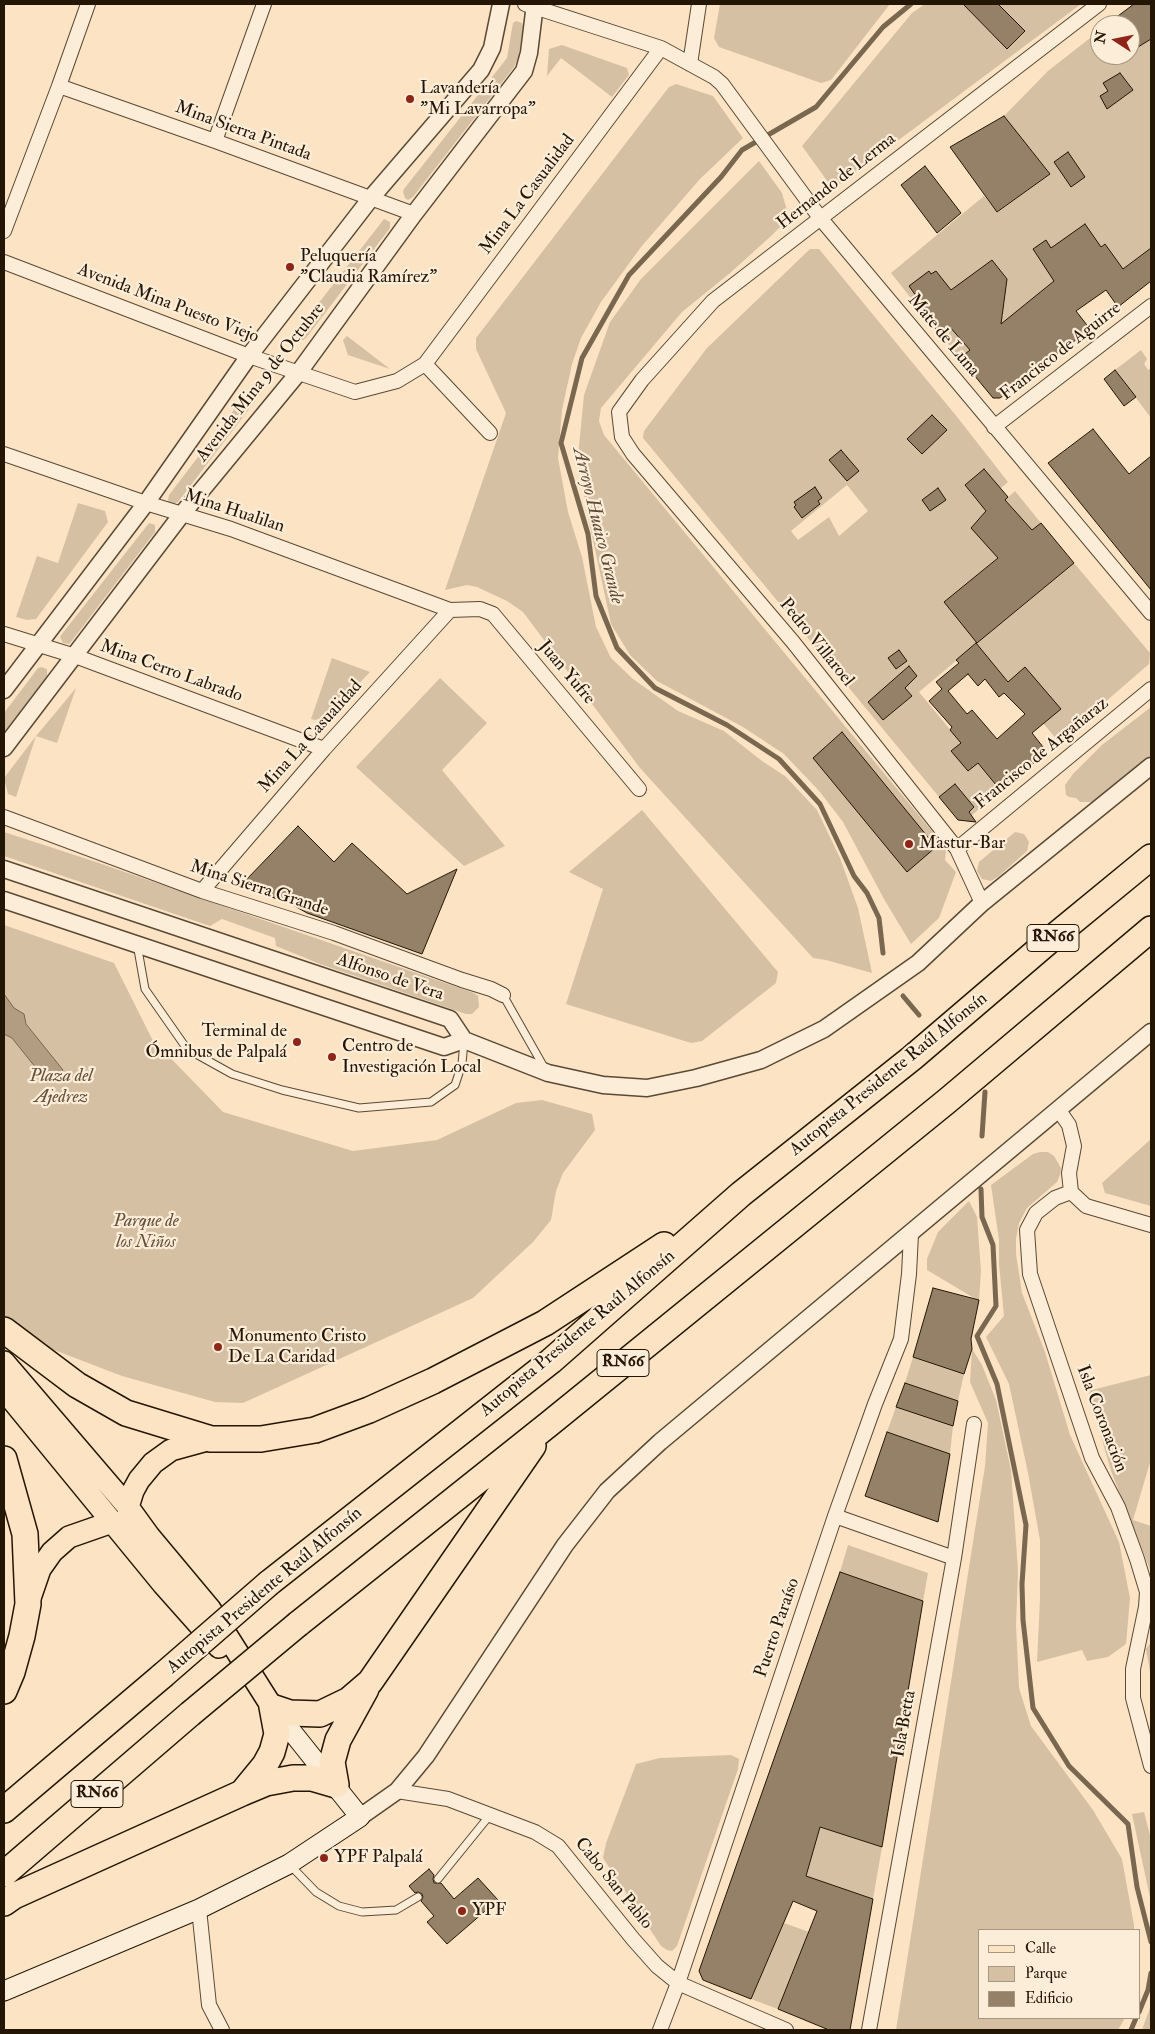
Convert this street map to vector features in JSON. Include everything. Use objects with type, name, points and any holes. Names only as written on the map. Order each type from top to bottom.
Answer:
[{"type":"highway","points":[[1050,940],[1151,838]]},
{"type":"highway","name":"Autopista Presidente Raúl Alfonsín","points":[[4,1810],[269,1583],[551,1361],[741,1194],[956,1022],[1050,940],[1151,857]]},
{"type":"highway","name":"RN66","points":[[4,1874],[298,1624],[549,1424],[946,1101],[1151,929]]},
{"type":"highway","points":[[4,1330],[77,1385],[103,1402],[143,1420],[211,1439],[261,1439],[315,1430],[369,1410],[425,1384],[545,1323],[741,1194]]},
{"type":"highway","points":[[4,1903],[22,1892],[266,1783],[293,1778],[312,1778],[336,1786],[332,1762],[338,1740],[370,1682],[549,1424]]},
{"type":"highway","points":[[4,1459],[25,1534],[28,1604],[22,1636],[4,1691]]},
{"type":"highway","points":[[242,1794],[265,1765],[272,1752],[277,1734],[272,1707],[290,1712],[320,1714],[349,1700],[370,1682]]},
{"type":"main road","points":[[4,1362],[142,1543],[163,1584],[272,1707],[360,1817],[289,1864],[199,1909],[4,1991]]},
{"type":"main road","points":[[4,1390],[123,1518]]},
{"type":"main road","points":[[28,1604],[40,1569],[52,1552],[69,1537],[123,1518],[139,1480],[154,1463],[170,1450],[211,1439]]},
{"type":"street","points":[[4,231],[60,86],[88,4]]},
{"type":"street","points":[[215,141],[264,4]]},
{"type":"street","name":"Avenida Mina 9 de Octubre","points":[[4,690],[146,503],[249,356],[371,198],[481,70],[492,48],[500,4]]},
{"type":"street","points":[[531,5],[661,48],[690,64],[699,4]]},
{"type":"street","name":"Hernando de Lerma","points":[[619,412],[642,380],[713,301],[1099,4]]},
{"type":"street","name":"Avenida Mina 9 de Octubre","points":[[4,748],[182,514],[299,372],[414,214],[524,71],[529,53],[531,5]]},
{"type":"street","name":"Mina La Casualidad","points":[[425,364],[661,48]]},
{"type":"street","name":"Mate de Luna","points":[[690,64],[718,81],[821,219],[1151,613]]},
{"type":"street","name":"Mina Sierra Pintada","points":[[60,86],[414,214]]},
{"type":"street","name":"Avenida Mina Puesto Viejo","points":[[4,262],[249,356],[355,392],[397,381],[425,364]]},
{"type":"street","name":"Francisco de Aguirre","points":[[994,427],[1151,306]]},
{"type":"street","points":[[425,364],[490,433]]},
{"type":"street","name":"Pedro Villaroel","points":[[619,412],[622,437],[633,454],[793,642],[957,849],[982,903]]},
{"type":"street","name":"Mina Hualilan","points":[[4,454],[146,503],[231,529],[450,610]]},
{"type":"street","name":"Juan Yufre","points":[[450,610],[480,608],[493,614],[639,789]]},
{"type":"street","name":"Mina La Casualidad","points":[[202,891],[324,749],[450,610]]},
{"type":"street","name":"Mina Cerro Labrado","points":[[4,634],[37,646],[75,656],[324,749]]},
{"type":"street","name":"Francisco de Argañaraz","points":[[957,849],[1151,689]]},
{"type":"street","points":[[4,900],[444,1047],[464,1040],[548,1074],[603,1085],[647,1088],[696,1078],[761,1060],[824,1029],[918,963],[982,903],[1151,766]]},
{"type":"street","name":"Mina Sierra Grande","points":[[4,817],[202,891],[334,933],[491,989],[503,996]]},
{"type":"street","name":"Alfonso de Vera","points":[[4,869],[450,1019],[464,1040]]},
{"type":"street","points":[[360,1817],[397,1791],[426,1756],[565,1545],[607,1491],[660,1442],[1151,1032]]},
{"type":"street","points":[[1058,1108],[1069,1126],[1074,1146],[1069,1173],[1071,1192],[1086,1206],[1151,1225]]},
{"type":"street","name":"Isla Coronación","points":[[1071,1192],[1055,1198],[1036,1213],[1026,1230],[1030,1274],[1092,1458],[1118,1507],[1147,1592],[1146,1628],[1133,1669],[1133,1698],[1151,1766]]},
{"type":"street","name":"Puerto Paraíso","points":[[660,2030],[678,1983],[835,1516],[875,1404],[901,1339],[909,1274],[911,1234]]},
{"type":"street","name":"Isla Betta","points":[[869,2030],[954,1558],[974,1424]]},
{"type":"street","points":[[835,1516],[954,1558]]},
{"type":"street","name":"Cabo San Pablo","points":[[397,1791],[448,1799],[535,1832],[558,1846],[657,1966],[678,1983],[786,2030]]},
{"type":"street","points":[[199,1909],[209,2005],[222,2030]]},
{"type":"lane","points":[[137,944],[145,989],[187,1049],[232,1074],[282,1090],[359,1108],[431,1102],[455,1085],[462,1064],[464,1040]]},
{"type":"lane","points":[[503,996],[548,1074]]},
{"type":"lane","points":[[438,1879],[490,1815]]},
{"type":"lane","points":[[289,1864],[316,1892],[339,1906],[362,1912],[396,1910],[418,1897]]},
{"type":"green space","points":[[720,4],[890,4],[831,80],[821,83],[719,47],[714,38]]},
{"type":"green space","points":[[925,4],[1081,4],[833,189],[802,146],[912,13]]},
{"type":"green space","points":[[516,21],[522,23],[523,26],[519,56],[514,67],[413,197],[408,200],[405,198],[404,189],[507,58],[513,23]]},
{"type":"green space","points":[[1090,38],[1090,65],[1140,65],[1140,46],[1151,39],[1151,254],[1148,250],[1123,269],[1104,244],[1054,281],[960,358],[939,333],[949,326],[964,343],[989,329],[1004,315],[989,298],[1007,279],[992,260],[922,312],[891,273],[984,196],[998,212],[1050,174],[1004,116],[1048,71]]},
{"type":"green space","points":[[562,45],[627,68],[629,75],[612,97],[561,58],[547,76],[549,49]]},
{"type":"green space","points":[[676,84],[713,96],[743,138],[700,179],[641,247],[601,302],[581,338],[572,364],[562,410],[558,458],[568,512],[582,557],[596,627],[611,658],[633,679],[678,711],[724,731],[762,761],[785,776],[817,810],[840,858],[858,908],[872,973],[813,958],[640,768],[523,612],[507,601],[477,587],[467,585],[445,590],[506,413],[476,349],[476,338],[669,87]]},
{"type":"green space","points":[[759,161],[782,193],[788,214],[785,222],[730,273],[682,312],[601,408],[599,421],[604,435],[946,848],[945,860],[956,872],[939,918],[911,944],[884,899],[843,822],[820,792],[784,754],[743,727],[657,681],[630,655],[611,624],[586,507],[578,456],[584,395],[610,322],[641,279]]},
{"type":"green space","points":[[384,219],[390,222],[390,228],[306,338],[297,340],[295,334],[297,331]]},
{"type":"green space","points":[[810,249],[819,249],[1008,482],[982,504],[987,511],[971,528],[1014,516],[1017,513],[1005,500],[1015,491],[1041,523],[944,602],[977,642],[1074,563],[1150,653],[1149,664],[1059,742],[976,644],[919,692],[1001,791],[972,815],[969,812],[973,806],[955,784],[939,797],[643,438],[644,431],[707,348]],"holes":[[[847,485],[868,511],[839,536],[829,517],[798,540],[791,531]]]},
{"type":"green space","points":[[347,336],[390,369],[348,355],[343,340]]},
{"type":"green space","points":[[1141,350],[1147,359],[1144,364],[1148,370],[1151,368],[1151,418],[1115,370]]},
{"type":"green space","points":[[256,383],[262,386],[262,392],[178,502],[173,505],[169,504],[169,495]]},
{"type":"green space","points":[[78,503],[105,511],[108,522],[36,619],[27,620],[16,617],[37,556],[58,563]]},
{"type":"green space","points":[[149,523],[155,525],[155,532],[71,642],[69,644],[63,643],[60,637],[62,634]]},
{"type":"green space","points":[[332,658],[370,672],[327,717],[311,719]]},
{"type":"green space","points":[[38,668],[47,669],[47,676],[4,733],[4,713]]},
{"type":"green space","points":[[440,678],[487,723],[442,770],[505,846],[464,866],[356,767]]},
{"type":"green space","points":[[76,688],[57,743],[36,736]]},
{"type":"green space","points":[[1151,707],[1151,756],[1094,802],[1080,802],[1076,798],[1066,795],[1065,785],[1073,774],[1102,745]]},
{"type":"green space","points":[[36,736],[16,797],[8,794],[4,778]]},
{"type":"green space","points":[[642,810],[778,972],[776,983],[702,1041],[691,1043],[566,1004],[603,889],[569,872]]},
{"type":"green space","points":[[4,832],[474,993],[478,996],[479,1007],[472,1014],[466,1014],[320,964],[276,946],[275,938],[222,919],[210,926],[4,856]]},
{"type":"green space","points":[[1015,832],[1024,834],[1029,842],[1027,851],[991,881],[982,879],[977,871],[979,862]]},
{"type":"green space","name":"Parque de los Niños","points":[[4,925],[114,963],[152,1039],[223,1112],[353,1151],[437,1140],[516,1103],[542,1100],[592,1114],[595,1130],[563,1173],[556,1191],[551,1220],[533,1242],[473,1298],[243,1403],[215,1402],[122,1376],[49,1348],[4,1316]]},
{"type":"green space","points":[[1151,1139],[1151,1206],[1105,1193],[1102,1183]]},
{"type":"green space","points":[[1048,1152],[1054,1156],[1061,1168],[1057,1182],[1027,1208],[1019,1223],[1016,1254],[1022,1293],[1045,1352],[1070,1435],[1119,1542],[1130,1598],[1126,1644],[1108,1657],[1087,1661],[1082,1650],[1037,1662],[1040,1540],[1009,1384],[986,1337],[1004,1316],[999,1264],[999,1240],[991,1185],[1033,1154]]},
{"type":"green space","points":[[969,1201],[977,1217],[981,1271],[979,1301],[927,1270],[927,1259],[938,1232]]},
{"type":"green space","points":[[972,1349],[982,1365],[996,1400],[1011,1470],[1018,1571],[1016,1625],[1019,1688],[1031,1726],[1093,1810],[1122,1859],[1134,1925],[1134,1929],[978,1929],[978,2019],[1124,2019],[1118,2030],[896,2030],[985,1466],[988,1423],[970,1382]]},
{"type":"green space","points":[[913,1357],[964,1374],[958,1401],[905,1383]]},
{"type":"green space","points":[[1151,1375],[1151,1459],[1133,1520],[1151,1526],[1151,1572],[1111,1471],[1088,1391]]},
{"type":"green space","points":[[896,1407],[953,1426],[950,1454],[887,1432]]},
{"type":"green space","points":[[848,1545],[928,1573],[923,1601],[840,1572]]},
{"type":"green space","points":[[1151,1642],[1151,1677],[1146,1649]]},
{"type":"green space","points":[[731,1755],[739,1759],[738,1769],[677,1946],[672,1951],[667,1950],[661,1946],[603,1858],[606,1843],[636,1764],[660,1758]]},
{"type":"green space","points":[[1144,1812],[1151,1839],[1151,1902],[1132,1814]]},
{"type":"green space","points":[[819,1827],[882,1847],[873,1899],[806,1876]]},
{"type":"green space","points":[[817,1910],[868,1927],[864,1951],[809,1932]]},
{"type":"green space","points":[[784,1923],[809,1932],[778,2009],[751,1999]]},
{"type":"green space","points":[[1151,2005],[1151,2030],[1142,2030]]},
{"type":"shaded area","points":[[4,994],[14,1008],[24,1014],[26,1024],[63,1070],[48,1083],[12,1038],[4,1034]]},
{"type":"building","points":[[963,4],[998,4],[1025,31],[1007,49]]},
{"type":"building","points":[[1134,4],[1151,4],[1151,39],[1140,46],[1140,15],[1119,15]]},
{"type":"building","points":[[1120,73],[1133,90],[1107,109],[1100,96],[1108,91],[1103,83]]},
{"type":"building","points":[[1004,116],[1050,174],[997,212],[950,147]]},
{"type":"building","points":[[1068,152],[1085,177],[1071,187],[1054,162]]},
{"type":"building","points":[[925,166],[961,213],[937,233],[901,185]]},
{"type":"building","points":[[1085,224],[1101,247],[1105,244],[1123,269],[1151,248],[1151,281],[1118,307],[1106,290],[1076,311],[1090,329],[1000,398],[993,398],[960,358],[970,350],[949,326],[939,333],[922,312],[926,310],[909,286],[929,271],[931,274],[936,271],[951,290],[992,260],[1007,279],[1001,324],[1054,281],[1033,249],[1046,240],[1051,248]]},
{"type":"building","points":[[1115,370],[1136,397],[1124,406],[1104,379]]},
{"type":"building","points":[[932,415],[947,430],[922,454],[907,439]]},
{"type":"building","points":[[1093,429],[1129,474],[1151,456],[1151,590],[1048,463]]},
{"type":"building","points":[[841,450],[859,471],[847,481],[829,460]]},
{"type":"building","points":[[984,469],[1008,497],[1005,500],[1032,530],[1041,523],[1074,563],[977,643],[944,602],[998,558],[971,528],[986,511],[965,485]]},
{"type":"building","points":[[815,487],[822,498],[818,501],[820,504],[802,518],[794,507],[796,505],[794,502]]},
{"type":"building","points":[[938,488],[946,500],[930,511],[922,500]]},
{"type":"building","points":[[976,643],[1008,682],[1025,667],[1061,709],[1032,733],[1047,752],[1001,791],[978,763],[968,771],[951,751],[961,743],[950,730],[952,727],[929,701],[942,689],[936,682],[959,663],[956,660]],"holes":[[[968,674],[978,686],[985,679],[999,697],[1004,693],[1025,714],[997,739],[972,710],[967,714],[948,691]]]},
{"type":"building","points":[[899,650],[907,661],[896,669],[888,658]]},
{"type":"building","points":[[909,666],[917,676],[905,688],[912,696],[883,720],[868,702]]},
{"type":"building","points":[[842,732],[936,847],[907,872],[813,758]]},
{"type":"building","points":[[955,784],[974,807],[969,812],[976,822],[958,820],[939,797]]},
{"type":"building","points":[[298,826],[334,862],[352,843],[407,894],[457,869],[422,954],[307,913],[293,905],[248,888],[246,880]]},
{"type":"building","points":[[933,1288],[979,1300],[971,1339],[972,1349],[964,1374],[913,1357]]},
{"type":"building","points":[[905,1383],[958,1401],[953,1426],[896,1407]]},
{"type":"building","points":[[887,1432],[950,1454],[938,1522],[865,1496]]},
{"type":"building","points":[[840,1572],[923,1601],[882,1847],[820,1827],[806,1876],[873,1899],[850,2030],[829,2030],[778,2009],[817,1911],[793,1901],[751,1999],[703,1980],[699,1971]]},
{"type":"building","name":"YPF","points":[[429,1869],[434,1875],[434,1883],[441,1883],[454,1899],[478,1878],[498,1900],[447,1944],[427,1922],[434,1916],[421,1901],[422,1894],[415,1893],[409,1886]]},
{"type":"waterway","name":"Arroyo Huaico Grande","points":[[883,953],[879,918],[867,893],[854,876],[820,804],[779,759],[727,725],[655,688],[617,648],[596,596],[588,534],[561,443],[582,358],[629,275],[721,177],[742,150],[816,107],[883,27],[911,4]]},
{"type":"waterway","points":[[903,996],[919,1015]]},
{"type":"waterway","points":[[982,1136],[985,1092]]},
{"type":"waterway","points":[[981,1189],[982,1217],[993,1245],[996,1306],[977,1336],[997,1384],[1026,1525],[1022,1584],[1023,1620],[1033,1708],[1069,1766],[1128,1824],[1137,1887],[1151,1942]]},
{"type":"waterway","points":[[1140,2010],[1148,1990],[1151,1973]]},
{"type":"waterway","points":[[1131,2030],[1136,2019]]},
{"type":"place","name":"Lavandería \"Mi Lavarropa\"","points":[[410,99]]},
{"type":"place","name":"Peluquería \"Claudia Ramírez\"","points":[[290,267]]},
{"type":"place","name":"Mastur-Bar","points":[[909,844]]},
{"type":"place","name":"Terminal de Ómnibus de Palpalá","points":[[297,1042]]},
{"type":"place","name":"Centro de Investigación Local","points":[[332,1057]]},
{"type":"place","name":"Monumento Cristo De La Caridad","points":[[218,1347]]},
{"type":"place","name":"YPF Palpalá","points":[[324,1858]]},
{"type":"place","name":"YPF","points":[[462,1911]]},
{"type":"park label","name":"Plaza del Ajedrez","points":[[61,1087]]}]
